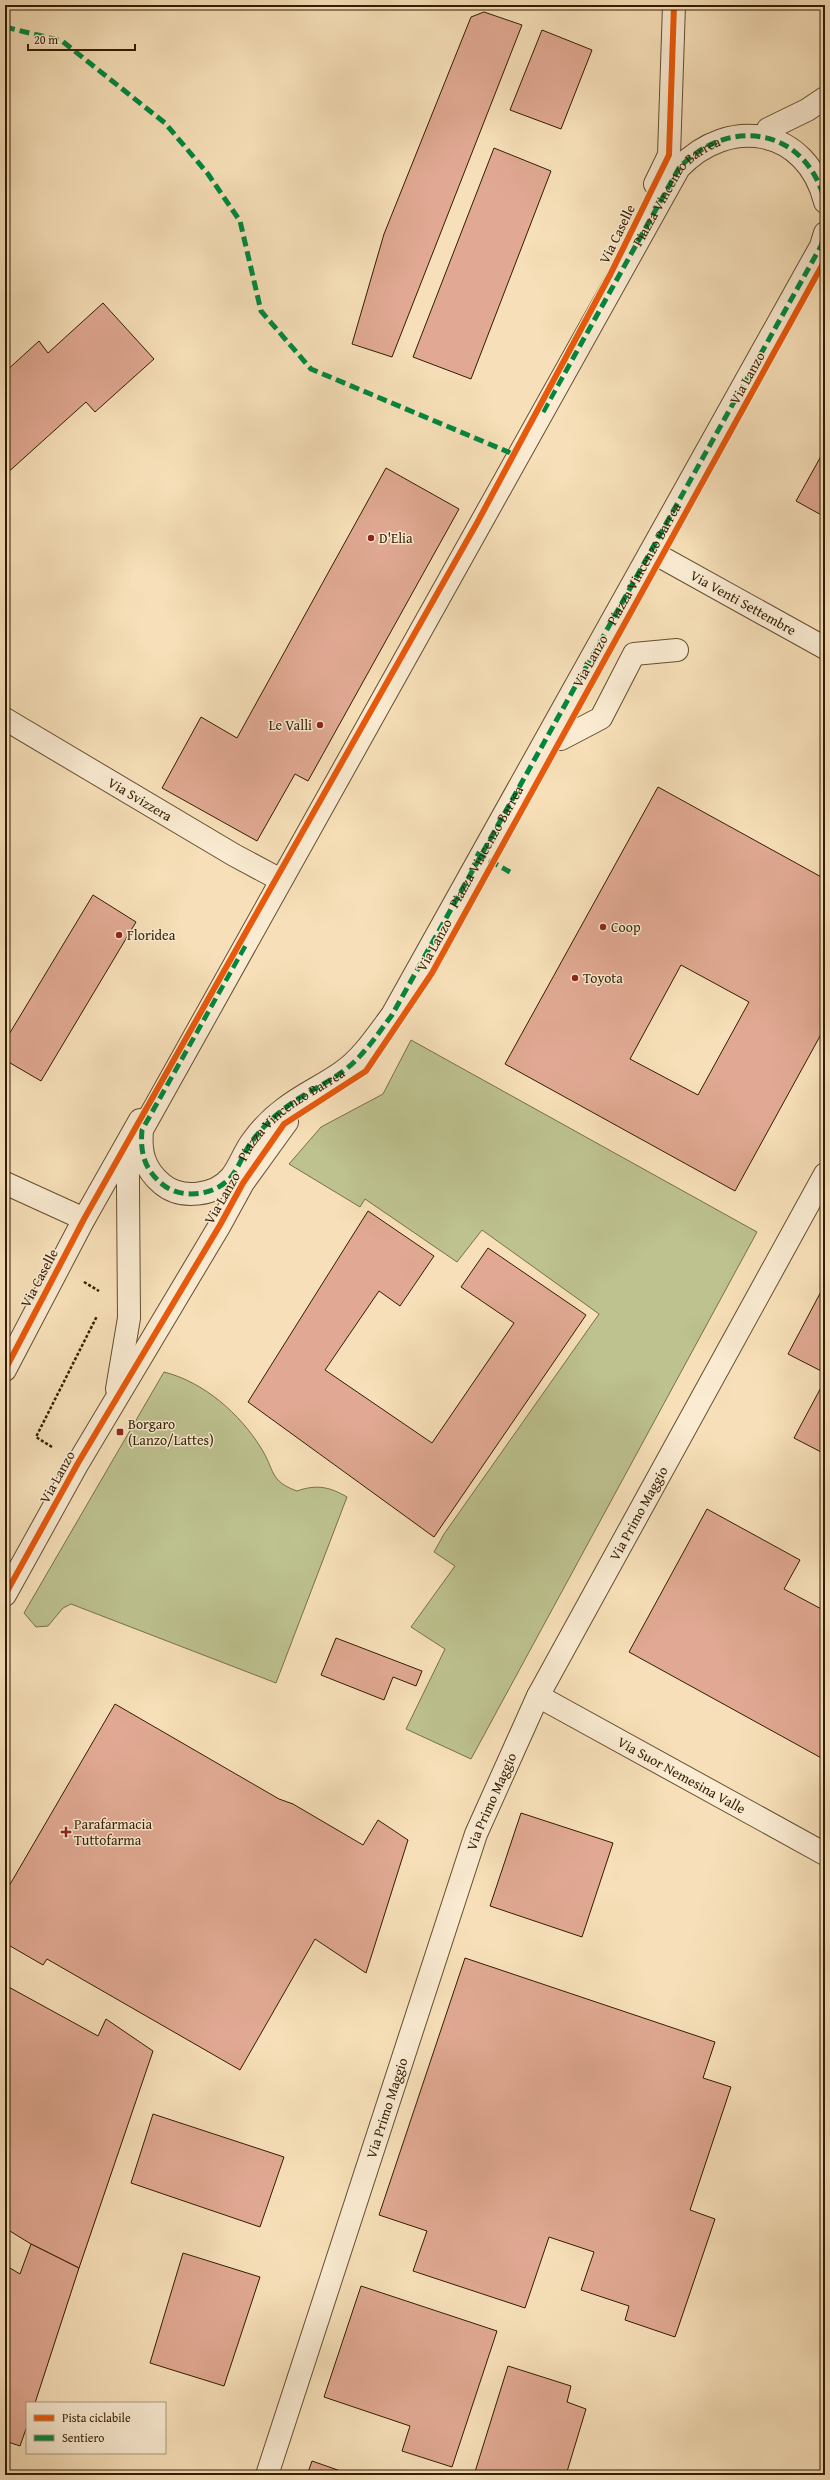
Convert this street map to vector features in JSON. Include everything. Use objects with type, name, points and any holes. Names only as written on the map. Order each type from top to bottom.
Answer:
[{"type":"street","name":"Via Caselle","points":[[277,878],[477,523],[512,454],[610,275],[669,155],[674,5]]},
{"type":"street","points":[[669,155],[722,128],[768,129],[807,110],[825,98]]},
{"type":"street","points":[[768,129],[811,153],[825,170]]},
{"type":"street","name":"Piazza Vincenzo Barrea","points":[[825,202],[814,173],[802,158],[786,146],[768,139],[749,135],[728,136],[710,143],[693,154],[679,168],[142,1130],[141,1145],[144,1161],[152,1175],[163,1185],[176,1192],[191,1194],[206,1192],[219,1186],[230,1177],[253,1140],[284,1108],[343,1072],[362,1054],[392,1015],[821,246],[825,233]]},
{"type":"street","name":"Via Lanzo","points":[[5,1595],[78,1463],[240,1188],[284,1124],[366,1072],[432,973],[825,260]]},
{"type":"street","name":"Via Venti Settembre","points":[[661,557],[825,648]]},
{"type":"street","points":[[561,739],[601,718],[634,654],[677,650]]},
{"type":"street","name":"Via Svizzera","points":[[5,718],[234,855],[277,878]]},
{"type":"street","points":[[5,1183],[84,1219],[277,878]]},
{"type":"street","points":[[135,1128],[135,1152],[144,1182],[165,1198],[188,1204],[218,1202],[240,1188]]},
{"type":"street","points":[[115,1402],[129,1318],[128,1154],[135,1128]]},
{"type":"street","name":"Via Primo Maggio","points":[[267,2475],[476,1834],[538,1696],[825,1174]]},
{"type":"street","name":"Via Caselle","points":[[5,1370],[84,1219]]},
{"type":"street","name":"Via Suor Nemesina Valle","points":[[538,1696],[825,1854]]},
{"type":"path","points":[[59,1266],[102,1292]]},
{"type":"path","points":[[78,1463],[36,1437],[100,1310]]},
{"type":"green space","points":[[411,1040],[757,1232],[471,1759],[406,1729],[445,1649],[411,1627],[455,1566],[434,1552],[444,1534],[599,1314],[482,1230],[457,1262],[365,1199],[360,1207],[289,1164],[321,1127],[383,1094]]},
{"type":"green space","points":[[164,1372],[193,1383],[207,1391],[232,1412],[252,1435],[261,1448],[277,1479],[282,1483],[297,1491],[317,1487],[335,1491],[347,1497],[276,1683],[71,1604],[63,1608],[48,1626],[36,1627],[24,1613]]},
{"type":"building","points":[[484,12],[522,25],[392,357],[352,344],[384,234],[471,17]]},
{"type":"building","points":[[542,30],[592,50],[561,129],[510,110]]},
{"type":"building","points":[[494,148],[551,171],[471,379],[413,357]]},
{"type":"building","points":[[103,303],[154,359],[95,412],[86,402],[5,475],[5,372],[39,341],[48,353]]},
{"type":"building","points":[[825,449],[825,517],[796,501]]},
{"type":"building","points":[[386,468],[459,509],[308,781],[295,774],[257,841],[162,788],[201,717],[237,738]]},
{"type":"building","points":[[658,787],[825,879],[825,1027],[735,1191],[505,1064]],"holes":[[[681,965],[749,1002],[698,1095],[630,1059]]]},
{"type":"building","points":[[93,895],[136,922],[41,1081],[5,1060],[5,1041]]},
{"type":"building","points":[[368,1211],[434,1256],[400,1306],[379,1291],[325,1370],[432,1443],[514,1323],[461,1287],[488,1248],[586,1315],[434,1537],[248,1402]]},
{"type":"building","points":[[825,1284],[825,1373],[788,1354]]},
{"type":"building","points":[[825,1380],[825,1454],[794,1438]]},
{"type":"building","points":[[707,1509],[800,1560],[784,1589],[825,1611],[825,1760],[629,1652]]},
{"type":"building","points":[[336,1638],[422,1671],[416,1686],[393,1677],[384,1700],[321,1675]]},
{"type":"building","points":[[115,1704],[279,1799],[293,1804],[363,1845],[378,1820],[408,1840],[366,1973],[315,1939],[240,2070],[47,1959],[43,1965],[5,1943],[5,1893]]},
{"type":"building","points":[[521,1813],[613,1843],[582,1937],[490,1906]]},
{"type":"building","points":[[465,1958],[715,2042],[703,2078],[731,2087],[690,2210],[715,2219],[675,2337],[625,2320],[629,2306],[581,2290],[594,2252],[549,2237],[525,2308],[413,2271],[427,2231],[379,2215]]},
{"type":"building","points":[[5,1985],[98,2036],[106,2019],[153,2051],[79,2268],[31,2244],[5,2228]]},
{"type":"building","points":[[153,2114],[284,2157],[260,2227],[131,2183]]},
{"type":"building","points":[[31,2244],[79,2268],[35,2402],[26,2402],[26,2429],[20,2446],[5,2441],[5,2265],[20,2274]]},
{"type":"building","points":[[183,2253],[260,2277],[224,2386],[150,2363]]},
{"type":"building","points":[[361,2286],[497,2331],[452,2467],[402,2451],[410,2426],[324,2397]]},
{"type":"building","points":[[508,2366],[571,2386],[567,2402],[586,2409],[566,2475],[474,2475]]},
{"type":"building","points":[[312,2461],[352,2475],[307,2475]]},
{"type":"marked path","points":[[5,27],[62,41],[165,123],[208,174],[240,221],[261,311],[311,369],[513,454]]},
{"type":"marked path","points":[[543,412],[679,168],[699,151],[720,141],[742,136],[764,137],[784,145],[802,158],[816,177],[825,202]]},
{"type":"marked path","points":[[245,946],[142,1130],[142,1146],[144,1160],[147,1166],[162,1184],[179,1192],[198,1194],[207,1192],[224,1183],[234,1173],[250,1144],[260,1131],[281,1111],[335,1077],[356,1060],[369,1046],[392,1015],[821,246],[825,233]]},
{"type":"marked path","points":[[476,853],[510,872]]},
{"type":"cycle path","points":[[5,1370],[84,1219],[477,523],[610,275],[669,155],[674,5]]},
{"type":"cycle path","points":[[5,1595],[78,1463],[220,1225],[243,1183],[284,1124],[366,1071],[432,973],[825,260]]},
{"type":"place","name":"D'Elia","points":[[371,538]]},
{"type":"place","name":"Le Valli","points":[[320,725]]},
{"type":"place","name":"Coop","points":[[603,927]]},
{"type":"place","name":"Floridea","points":[[119,935]]},
{"type":"place","name":"Toyota","points":[[575,978]]},
{"type":"place","name":"Borgaro (Lanzo/Lattes)","points":[[120,1432]]},
{"type":"place","name":"Parafarmacia Tuttofarma","points":[[66,1832]]}]
